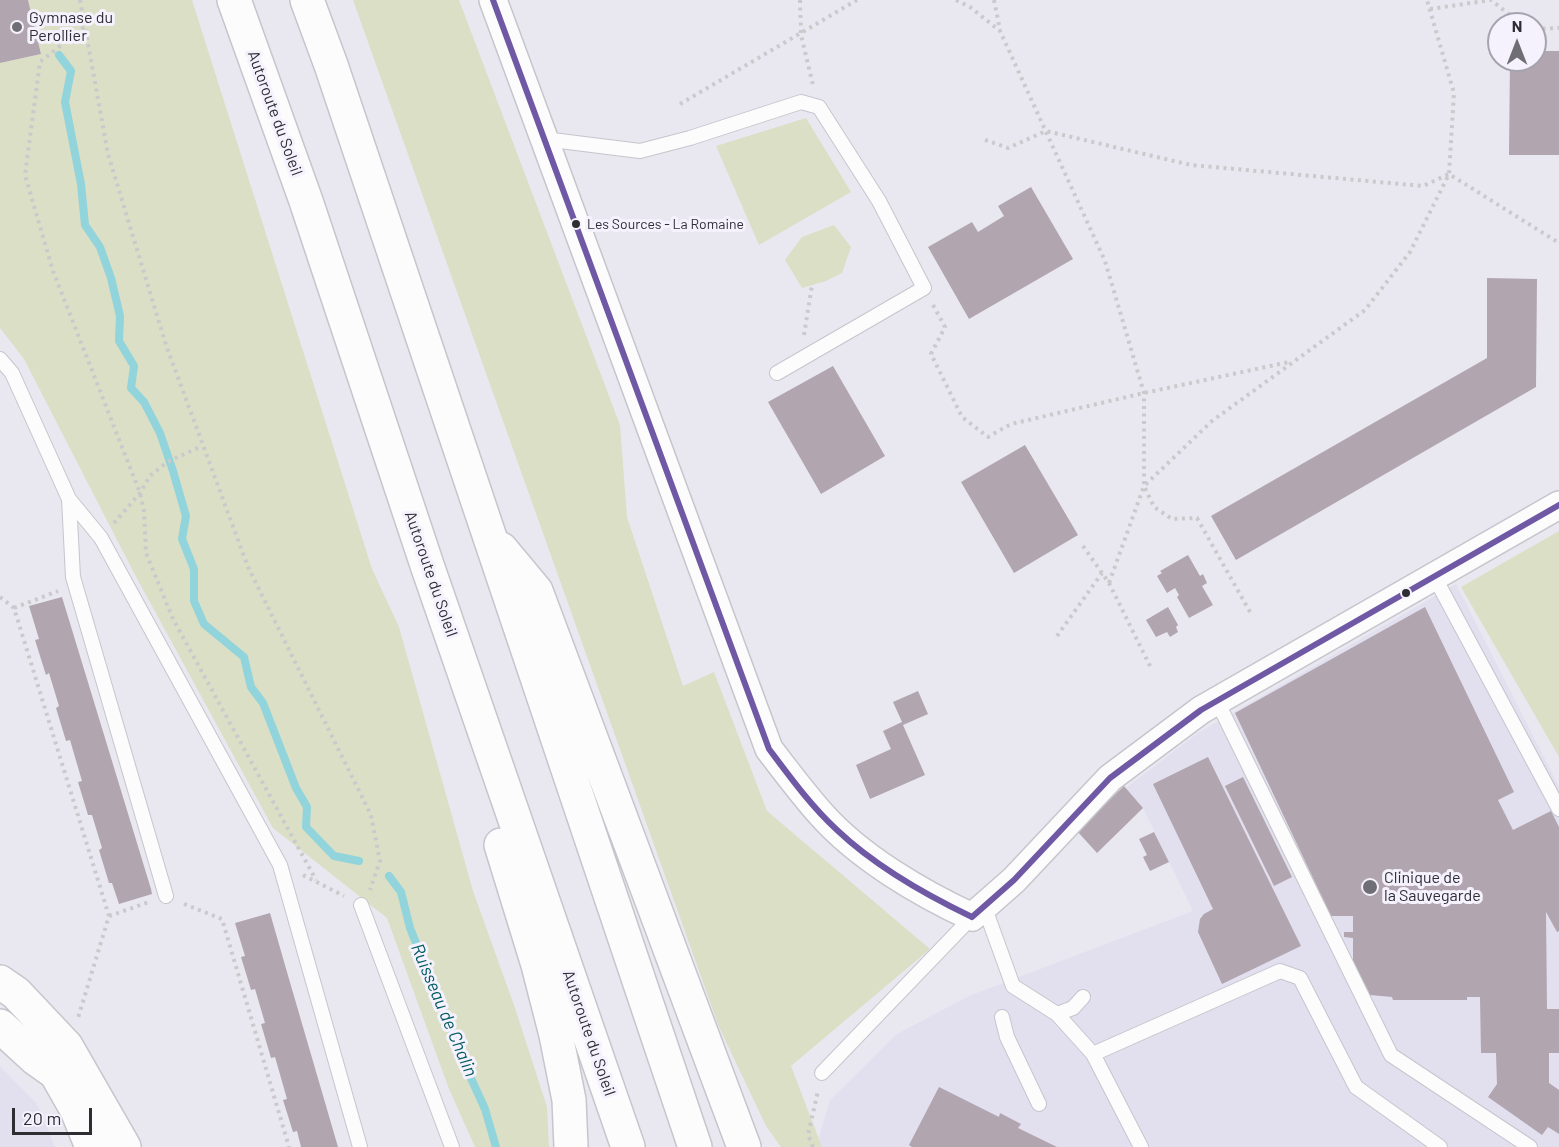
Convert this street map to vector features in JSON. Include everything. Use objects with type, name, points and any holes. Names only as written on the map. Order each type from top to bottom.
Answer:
[{"type":"main road","name":"Autoroute du Soleil","points":[[234,0],[328,265],[427,565],[628,1147]]},
{"type":"main road","points":[[307,0],[331,65],[694,1147]]},
{"type":"main road","points":[[487,531],[536,591],[744,1147]]},
{"type":"main road","points":[[427,565],[450,681],[517,897],[556,1035],[569,1100],[571,1147]]},
{"type":"main road","points":[[0,981],[16,993],[66,1046],[123,1147]]},
{"type":"main road","points":[[0,1026],[40,1070],[56,1072],[77,1110],[92,1147]]},
{"type":"main road","points":[[732,1112],[758,1147]]},
{"type":"street","points":[[497,1],[544,139],[769,749],[821,815],[867,858],[945,905],[978,912],[1029,864],[1110,778],[1201,710],[1559,504]]},
{"type":"lane","points":[[544,139],[640,151],[690,138],[801,102],[819,107],[879,201],[924,288],[777,373]]},
{"type":"lane","points":[[0,358],[12,373],[69,499],[101,538],[280,865],[360,1147]]},
{"type":"lane","points":[[69,499],[73,577],[166,896]]},
{"type":"lane","points":[[1434,576],[1559,809]]},
{"type":"lane","points":[[1216,701],[1391,1055],[1530,1147]]},
{"type":"lane","points":[[361,905],[452,1147]]},
{"type":"lane","points":[[822,1072],[978,912],[1013,986],[1056,1014],[1093,1054],[1141,1147]]},
{"type":"lane","points":[[1093,1054],[1280,971],[1300,978],[1356,1087],[1440,1147]]},
{"type":"lane","points":[[1056,1014],[1073,1008],[1083,997]]},
{"type":"lane","points":[[1002,1017],[1007,1037],[1040,1104]]},
{"type":"path","points":[[80,0],[108,154],[166,345],[248,567],[371,816],[380,861],[371,890],[361,905],[280,865]]},
{"type":"path","points":[[800,0],[801,34],[819,107]]},
{"type":"path","points":[[680,104],[857,0]]},
{"type":"path","points":[[956,0],[1000,31]]},
{"type":"path","points":[[994,0],[1000,31],[1106,261],[1144,393],[1144,486],[1109,583]]},
{"type":"path","points":[[1144,486],[1212,421],[1365,310],[1410,252],[1449,174],[1454,93],[1427,0]]},
{"type":"path","points":[[1430,9],[1491,0],[1506,12]]},
{"type":"path","points":[[84,27],[40,62],[25,175],[53,271],[140,493],[144,511],[146,553],[173,619],[317,882]]},
{"type":"path","points":[[985,140],[1008,148],[1046,131],[1191,165],[1423,186],[1449,174]]},
{"type":"path","points":[[1449,174],[1559,243]]},
{"type":"path","points":[[801,359],[812,285]]},
{"type":"path","points":[[924,288],[945,327],[931,354],[962,417],[988,436],[1011,424],[1293,362]]},
{"type":"path","points":[[101,538],[140,493],[150,476],[167,462],[202,446]]},
{"type":"path","points":[[1144,486],[1155,507],[1172,519],[1197,518],[1250,612]]},
{"type":"path","points":[[1083,546],[1109,583],[1151,668]]},
{"type":"path","points":[[1058,636],[1102,573]]},
{"type":"path","points":[[0,597],[14,608],[109,916],[81,1011],[66,1046]]},
{"type":"path","points":[[109,916],[166,896],[222,919],[289,1147]]},
{"type":"path","points":[[813,1147],[808,1135],[822,1072]]},
{"type":"shaded area","name":"Clinique de la Sauvegarde","points":[[1456,584],[1559,787],[1559,1147],[822,1147],[819,1138],[830,1100],[897,1034],[969,996],[1193,911],[1143,808],[1126,788],[1198,733]]},
{"type":"shaded area","points":[[0,1066],[37,1104],[55,1147],[0,1147]]},
{"type":"green space","points":[[28,0],[192,0],[372,569],[399,627],[473,891],[515,1008],[547,1107],[549,1147],[475,1147],[449,1089],[387,918],[273,828],[134,573],[24,359],[0,328],[0,63],[41,54]]},
{"type":"green space","points":[[353,0],[459,0],[620,425],[627,517],[683,686],[714,672],[767,811],[930,949],[791,1066],[822,1147],[781,1147],[766,1126],[719,1027]]},
{"type":"green space","points":[[806,118],[851,192],[759,245],[716,146]]},
{"type":"green space","points":[[834,225],[851,247],[842,273],[826,281],[802,288],[785,260],[802,237]]},
{"type":"green space","points":[[1559,531],[1559,757],[1461,587]]},
{"type":"building","name":"Gymnase du Perollier","points":[[0,0],[28,0],[41,54],[0,63]]},
{"type":"building","points":[[1547,51],[1559,51],[1559,155],[1509,155],[1510,72],[1547,72]]},
{"type":"building","points":[[1031,187],[1073,259],[969,319],[928,247],[972,222],[978,232],[1004,216],[998,206]]},
{"type":"building","points":[[1487,278],[1537,279],[1536,387],[1236,560],[1211,516],[1487,358]]},
{"type":"building","points":[[833,366],[885,456],[821,494],[768,402]]},
{"type":"building","points":[[1025,445],[1078,535],[1014,573],[961,482]]},
{"type":"building","points":[[1188,555],[1200,576],[1203,574],[1207,583],[1202,586],[1213,605],[1189,618],[1177,597],[1179,595],[1175,588],[1167,593],[1157,576],[1162,573],[1160,571]]},
{"type":"building","points":[[62,597],[152,894],[119,904],[112,883],[109,883],[92,815],[88,815],[78,782],[82,781],[70,740],[66,741],[49,673],[46,675],[35,640],[39,639],[29,606]]},
{"type":"building","points":[[1168,607],[1178,625],[1176,627],[1178,632],[1170,637],[1167,632],[1156,637],[1146,620]]},
{"type":"building","points":[[1425,607],[1514,792],[1498,800],[1513,830],[1551,811],[1559,827],[1559,931],[1557,932],[1546,912],[1547,1009],[1559,1009],[1559,1053],[1549,1053],[1549,1083],[1559,1090],[1559,1134],[1548,1127],[1542,1135],[1488,1097],[1497,1084],[1496,1053],[1481,1053],[1480,997],[1467,997],[1467,1000],[1393,1000],[1392,997],[1370,995],[1353,961],[1353,938],[1344,937],[1344,932],[1353,932],[1353,916],[1331,916],[1235,713]]},
{"type":"building","points":[[918,691],[928,714],[903,725],[925,775],[870,799],[856,765],[891,749],[883,731],[902,722],[893,702]]},
{"type":"building","points":[[1208,757],[1301,946],[1222,984],[1198,932],[1200,919],[1213,909],[1153,784]]},
{"type":"building","points":[[1243,777],[1292,877],[1274,886],[1225,786]]},
{"type":"building","points":[[1124,786],[1143,808],[1097,853],[1077,831]]},
{"type":"building","points":[[1154,832],[1169,862],[1150,871],[1143,857],[1147,855],[1139,839]]},
{"type":"building","points":[[270,913],[338,1147],[301,1147],[297,1131],[293,1132],[283,1100],[287,1099],[275,1057],[271,1058],[261,1024],[265,1023],[255,989],[251,990],[241,957],[245,956],[235,923]]},
{"type":"building","points":[[939,1087],[999,1117],[1000,1113],[1021,1124],[1018,1128],[1057,1147],[912,1147],[909,1145]]},
{"type":"waterway","name":"Ruisseau de Chalin","points":[[59,55],[71,71],[65,102],[81,184],[85,225],[100,247],[111,278],[120,316],[119,341],[134,366],[131,388],[144,402],[160,433],[173,471],[186,516],[182,539],[194,569],[194,601],[204,624],[244,657],[251,687],[263,703],[296,788],[307,807],[306,827],[334,856],[359,861]]},
{"type":"waterway","name":"Ruisseau de Chalin","points":[[389,876],[401,892],[410,928],[485,1109],[496,1147]]},
{"type":"transit line","points":[[493,0],[769,749],[827,821],[852,843],[901,879],[972,917]]},
{"type":"transit line","points":[[972,917],[1014,880],[1110,778],[1201,710],[1559,505]]},
{"type":"place","name":"Gymnase du Perollier","points":[[17,27]]},
{"type":"place","name":"Les Sources - La Romaine","points":[[576,224]]},
{"type":"place","name":"Clinique de la Sauvegarde","points":[[1370,887]]}]
